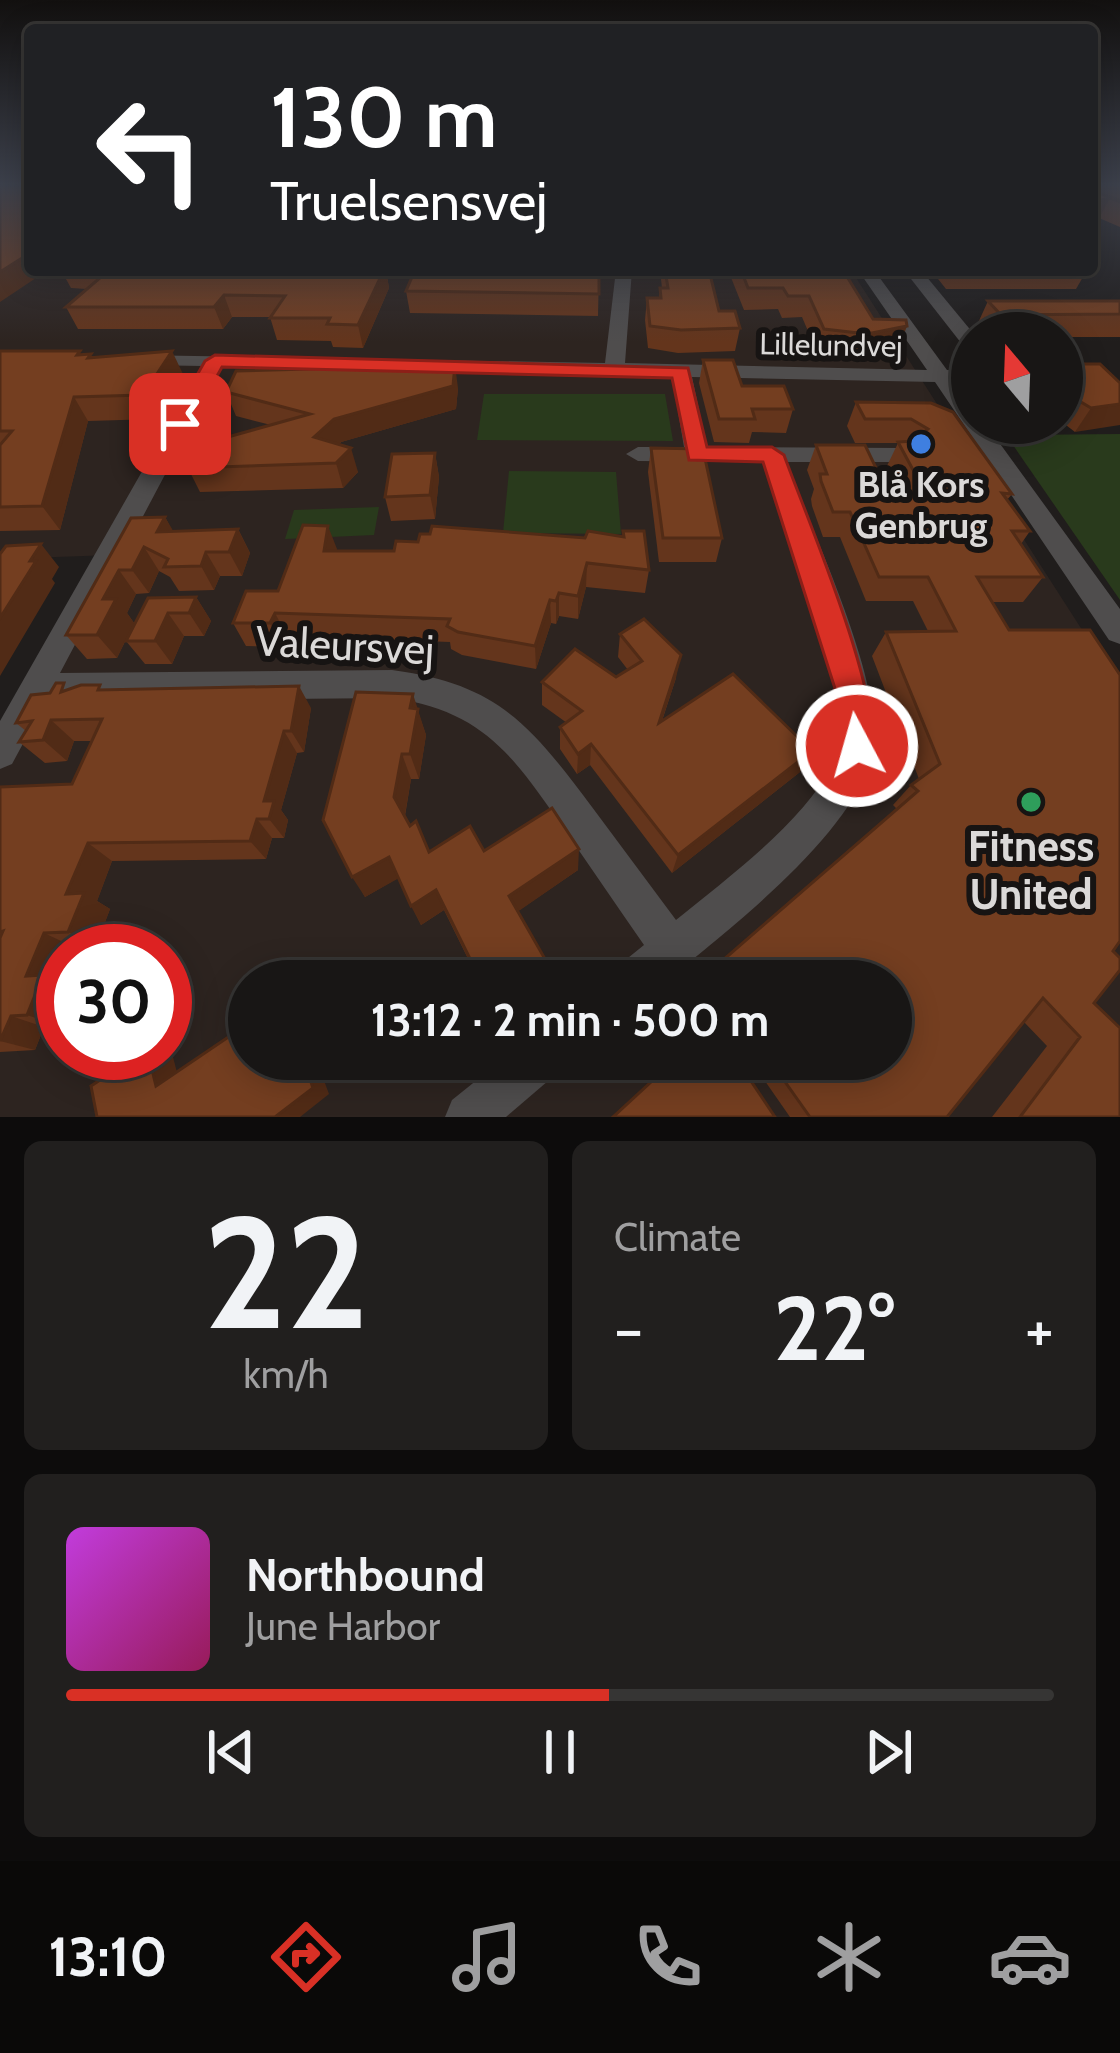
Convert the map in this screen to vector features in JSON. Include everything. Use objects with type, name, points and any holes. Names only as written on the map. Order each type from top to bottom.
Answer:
[{"type":"street","points":[[614,370],[623,276]]},
{"type":"street","points":[[871,276],[951,390]]},
{"type":"street","points":[[917,276],[951,318]]},
{"type":"street","name":"Lillelundvej","points":[[122,358],[951,376]]},
{"type":"street","points":[[0,753],[215,361]]},
{"type":"street","points":[[681,372],[697,454]]},
{"type":"street","points":[[988,444],[1120,632]]},
{"type":"street","points":[[638,454],[900,455]]},
{"type":"street","points":[[659,960],[808,828],[840,791],[857,746],[854,698],[772,455]]},
{"type":"street","name":"Valeursvej","points":[[37,687],[392,683],[431,688],[467,700],[500,721],[528,749],[672,950]]},
{"type":"street","points":[[469,1117],[514,1080]]},
{"type":"shaded area","points":[[0,237],[18,237],[24,276],[855,276],[951,426],[951,444],[963,444],[1120,689],[1120,1117],[0,1117],[0,768],[112,555],[0,559]]},
{"type":"green space","points":[[484,394],[665,394],[673,441],[477,440]]},
{"type":"green space","points":[[1083,434],[1120,434],[1120,600],[1012,444],[1083,444]]},
{"type":"green space","points":[[509,471],[616,472],[621,534],[503,533]]},
{"type":"green space","points":[[379,507],[374,535],[285,539],[294,510]]},
{"type":"building","points":[[0,237],[24,237],[24,257],[0,272]]},
{"type":"building","points":[[102,276],[381,276],[358,325],[327,324],[330,318],[270,318],[285,296],[224,295],[214,307],[66,307]]},
{"type":"building","points":[[412,276],[599,276],[599,294],[406,291]]},
{"type":"building","points":[[666,276],[710,276],[719,311],[735,311],[740,328],[650,326],[647,298],[661,298],[660,288],[668,288]]},
{"type":"building","points":[[743,276],[847,276],[873,319],[906,320],[907,326],[867,334],[824,329],[809,296],[788,296],[783,288],[748,288]]},
{"type":"building","points":[[988,301],[1120,301],[1120,314],[998,312]]},
{"type":"building","points":[[0,351],[80,351],[77,355],[91,354],[88,358],[172,351],[143,395],[74,397],[42,506],[0,507],[0,445],[12,431],[0,431]]},
{"type":"building","points":[[703,360],[733,360],[742,386],[784,386],[793,409],[752,409],[755,419],[719,419]]},
{"type":"building","points":[[1083,364],[1100,364],[1120,383],[1120,404],[1091,408],[1083,403]]},
{"type":"building","points":[[455,365],[453,386],[334,419],[314,437],[351,448],[336,463],[188,468],[199,445],[310,414],[226,392],[236,371]]},
{"type":"building","points":[[856,402],[931,403],[951,411],[951,444],[976,444],[1012,494],[1002,493],[1030,531],[1012,531],[1043,577],[977,577],[1009,630],[1090,630],[1120,675],[1120,941],[1113,951],[1120,958],[1120,970],[1094,1003],[1120,1028],[1120,1117],[1020,1117],[1080,1037],[1043,998],[947,1117],[810,1117],[784,1080],[912,1080],[912,960],[723,960],[918,791],[911,785],[940,764],[886,632],[956,631],[928,577],[879,577],[850,512],[833,512],[821,481],[820,474],[827,474],[816,445],[865,445],[888,493],[925,492],[898,442],[914,441],[928,429],[911,419],[865,419]]},
{"type":"building","points":[[651,448],[703,449],[722,538],[663,538]]},
{"type":"building","points":[[435,453],[430,495],[385,497],[392,454]]},
{"type":"building","points":[[165,517],[157,532],[238,529],[229,552],[206,552],[201,566],[164,567],[168,559],[144,547],[132,570],[119,570],[103,599],[116,599],[97,635],[66,635],[131,518]]},
{"type":"building","points":[[303,525],[328,526],[324,551],[394,551],[396,541],[418,542],[420,534],[430,534],[432,526],[585,538],[588,531],[624,537],[623,531],[644,531],[649,570],[587,563],[578,596],[559,593],[556,601],[550,600],[535,646],[458,632],[447,626],[450,619],[275,613],[270,623],[233,623],[246,591],[278,591]]},
{"type":"building","points":[[41,544],[30,561],[36,561],[0,618],[0,554],[6,546]]},
{"type":"building","points":[[196,597],[189,613],[168,613],[155,641],[126,641],[148,598]]},
{"type":"building","points":[[644,619],[681,655],[659,723],[733,674],[812,751],[678,855],[591,744],[578,754],[560,727],[582,711],[542,682],[575,649],[616,677],[642,661],[620,634]]},
{"type":"building","points":[[56,683],[64,683],[61,692],[81,685],[100,685],[98,690],[299,686],[291,731],[284,731],[264,801],[274,801],[269,819],[257,819],[250,841],[88,843],[66,894],[84,893],[71,924],[36,924],[36,952],[26,976],[36,975],[36,992],[27,1015],[11,1016],[0,1041],[0,787],[72,784],[102,719],[51,720],[43,740],[19,742],[32,721],[16,723],[31,695],[50,693]]},
{"type":"building","points":[[356,692],[413,694],[410,708],[418,709],[410,754],[402,754],[394,797],[410,826],[416,821],[429,852],[470,826],[484,851],[552,808],[579,849],[509,896],[546,960],[471,960],[436,890],[411,906],[389,857],[352,877],[323,820]]},
{"type":"building","points":[[228,1037],[228,1080],[310,1080],[313,1088],[275,1117],[97,1117],[91,1086],[100,1080],[155,1080],[156,1086],[165,1080],[192,1080],[192,1062]]},
{"type":"building","points":[[653,1080],[750,1080],[775,1117],[613,1117]]},
{"type":"place","name":"Blå Kors Genbrug","points":[[921,444]]},
{"type":"place","name":"Fitness United","points":[[1031,802]]},
{"type":"route","points":[[180,424],[215,361],[681,372],[697,454],[772,455],[854,698],[857,746]]}]
